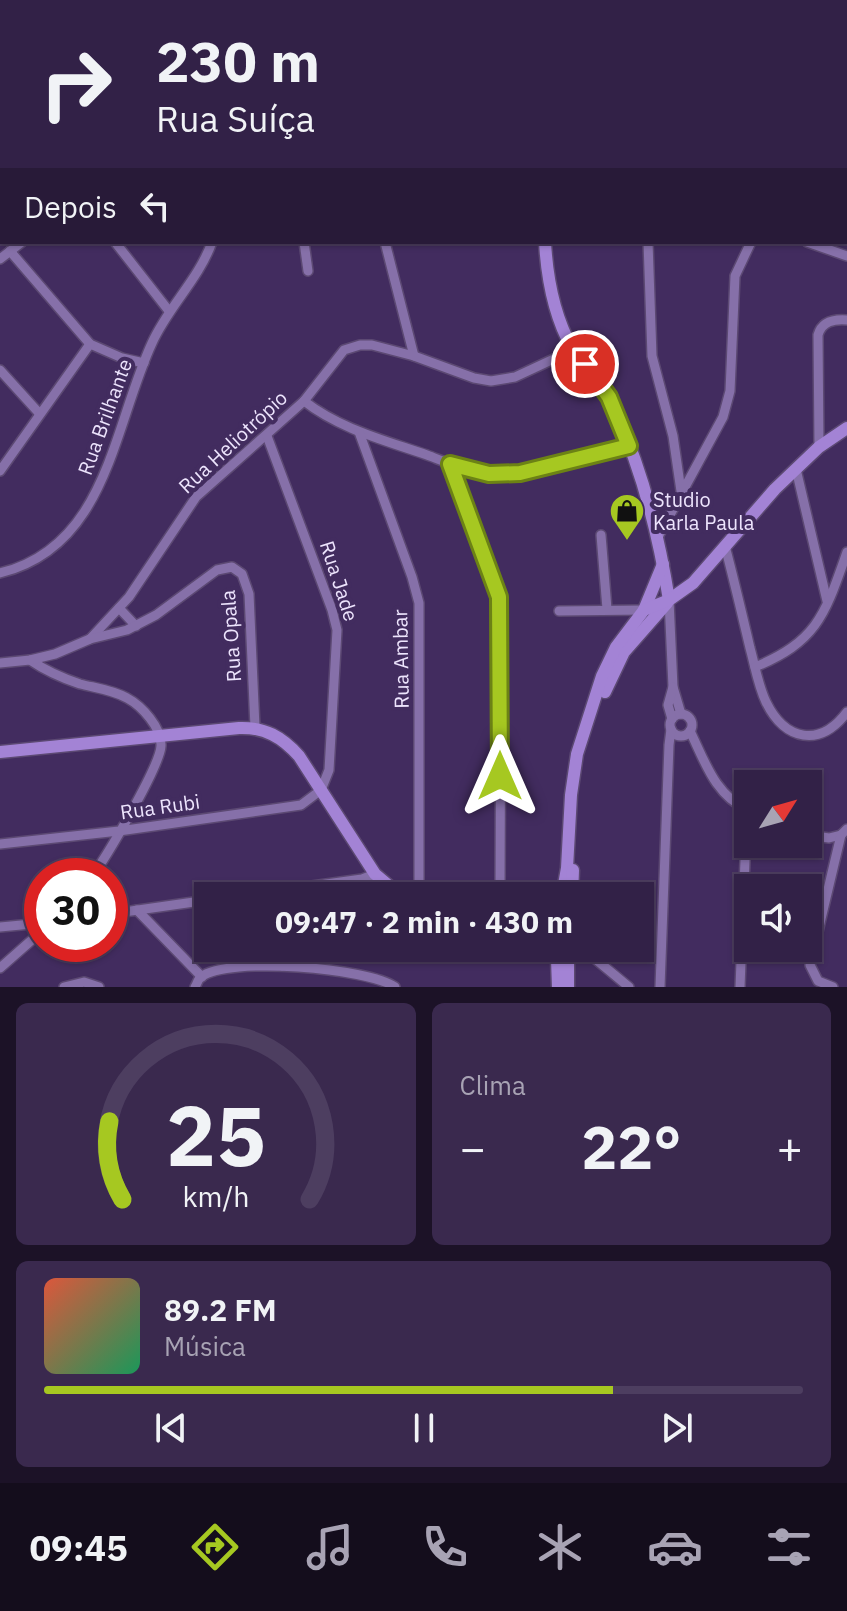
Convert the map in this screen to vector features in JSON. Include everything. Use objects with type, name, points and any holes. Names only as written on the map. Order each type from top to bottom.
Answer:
[{"type":"main road","points":[[545,244],[554,305],[573,350],[609,397],[629,446],[658,537],[669,600]]},
{"type":"main road","points":[[644,610],[669,600],[693,583],[757,507],[819,447],[847,428]]},
{"type":"main road","points":[[564,882],[574,774],[582,736],[608,661],[621,638],[644,610],[663,563]]},
{"type":"main road","points":[[572,882],[575,798],[596,714],[624,652],[669,600]]},
{"type":"main road","points":[[0,752],[255,727],[271,733],[291,747],[375,874],[384,882]]},
{"type":"main road","points":[[555,987],[557,962]]},
{"type":"main road","points":[[568,962],[568,987]]},
{"type":"street","points":[[0,259],[19,244]]},
{"type":"street","points":[[117,244],[169,311]]},
{"type":"street","name":"Rua Brilhante","points":[[0,573],[29,563],[59,544],[85,513],[107,465],[144,363],[169,311],[211,244]]},
{"type":"street","points":[[304,244],[308,271]]},
{"type":"street","points":[[386,244],[414,356]]},
{"type":"street","points":[[648,244],[652,356],[673,436],[681,491]]},
{"type":"street","points":[[658,537],[723,417],[732,376],[735,276],[750,244]]},
{"type":"street","points":[[813,244],[847,256]]},
{"type":"street","points":[[10,251],[90,344],[122,358],[144,363]]},
{"type":"street","points":[[819,447],[818,335],[824,324],[847,320]]},
{"type":"street","points":[[0,471],[90,344]]},
{"type":"street","name":"Rua Heliotrópio","points":[[90,639],[119,608],[196,497],[304,401],[335,358],[350,347],[372,345],[491,381],[515,377],[573,350]]},
{"type":"street","points":[[0,370],[39,413]]},
{"type":"street","points":[[304,401],[333,421],[359,432],[450,464],[489,474],[520,473],[629,446]]},
{"type":"street","name":"Rua Ambar","points":[[359,432],[419,603],[419,882]]},
{"type":"street","name":"Rua Jade","points":[[267,436],[337,630],[329,770],[321,790]]},
{"type":"street","points":[[450,464],[495,582],[501,614],[500,882]]},
{"type":"street","points":[[796,469],[827,601]]},
{"type":"street","points":[[652,516],[675,504]]},
{"type":"street","points":[[601,535],[607,609]]},
{"type":"street","points":[[725,546],[755,667],[767,704],[775,717],[794,732],[805,736],[825,733],[847,712]]},
{"type":"street","points":[[755,667],[792,650],[813,629],[847,552]]},
{"type":"street","name":"Rua Opala","points":[[90,639],[136,626],[217,570],[228,566],[239,571],[247,584],[250,604],[255,727]]},
{"type":"street","points":[[660,987],[669,759],[675,721],[669,600]]},
{"type":"street","points":[[119,608],[136,626]]},
{"type":"street","points":[[559,611],[644,610]]},
{"type":"street","points":[[0,663],[55,654],[90,639]]},
{"type":"street","points":[[30,660],[64,679],[125,696],[141,708],[160,736],[161,746],[154,768],[105,858]]},
{"type":"street","points":[[669,759],[686,733],[690,719],[675,721]]},
{"type":"street","points":[[675,721],[686,733],[716,784],[734,802]]},
{"type":"street","name":"Rua Rubi","points":[[0,844],[301,805],[321,790]]},
{"type":"street","points":[[822,837],[829,838],[844,832]]},
{"type":"street","points":[[833,987],[818,981],[810,965],[844,832]]},
{"type":"street","points":[[740,987],[746,858]]},
{"type":"street","points":[[340,882],[375,874]]},
{"type":"street","points":[[128,911],[194,902]]},
{"type":"street","points":[[137,910],[202,977]]},
{"type":"street","points":[[0,927],[24,925]]},
{"type":"street","points":[[0,968],[24,947]]},
{"type":"street","points":[[282,966],[289,962]]},
{"type":"street","points":[[599,962],[629,987]]},
{"type":"street","points":[[195,987],[202,977],[247,966],[352,973],[395,987]]},
{"type":"street","points":[[64,987],[84,982],[99,987]]},
{"type":"place","name":"Studio Karla Paula","points":[[627,542]]},
{"type":"route","points":[[500,776],[499,597],[450,464],[502,475],[629,446],[609,397],[585,364]]}]
